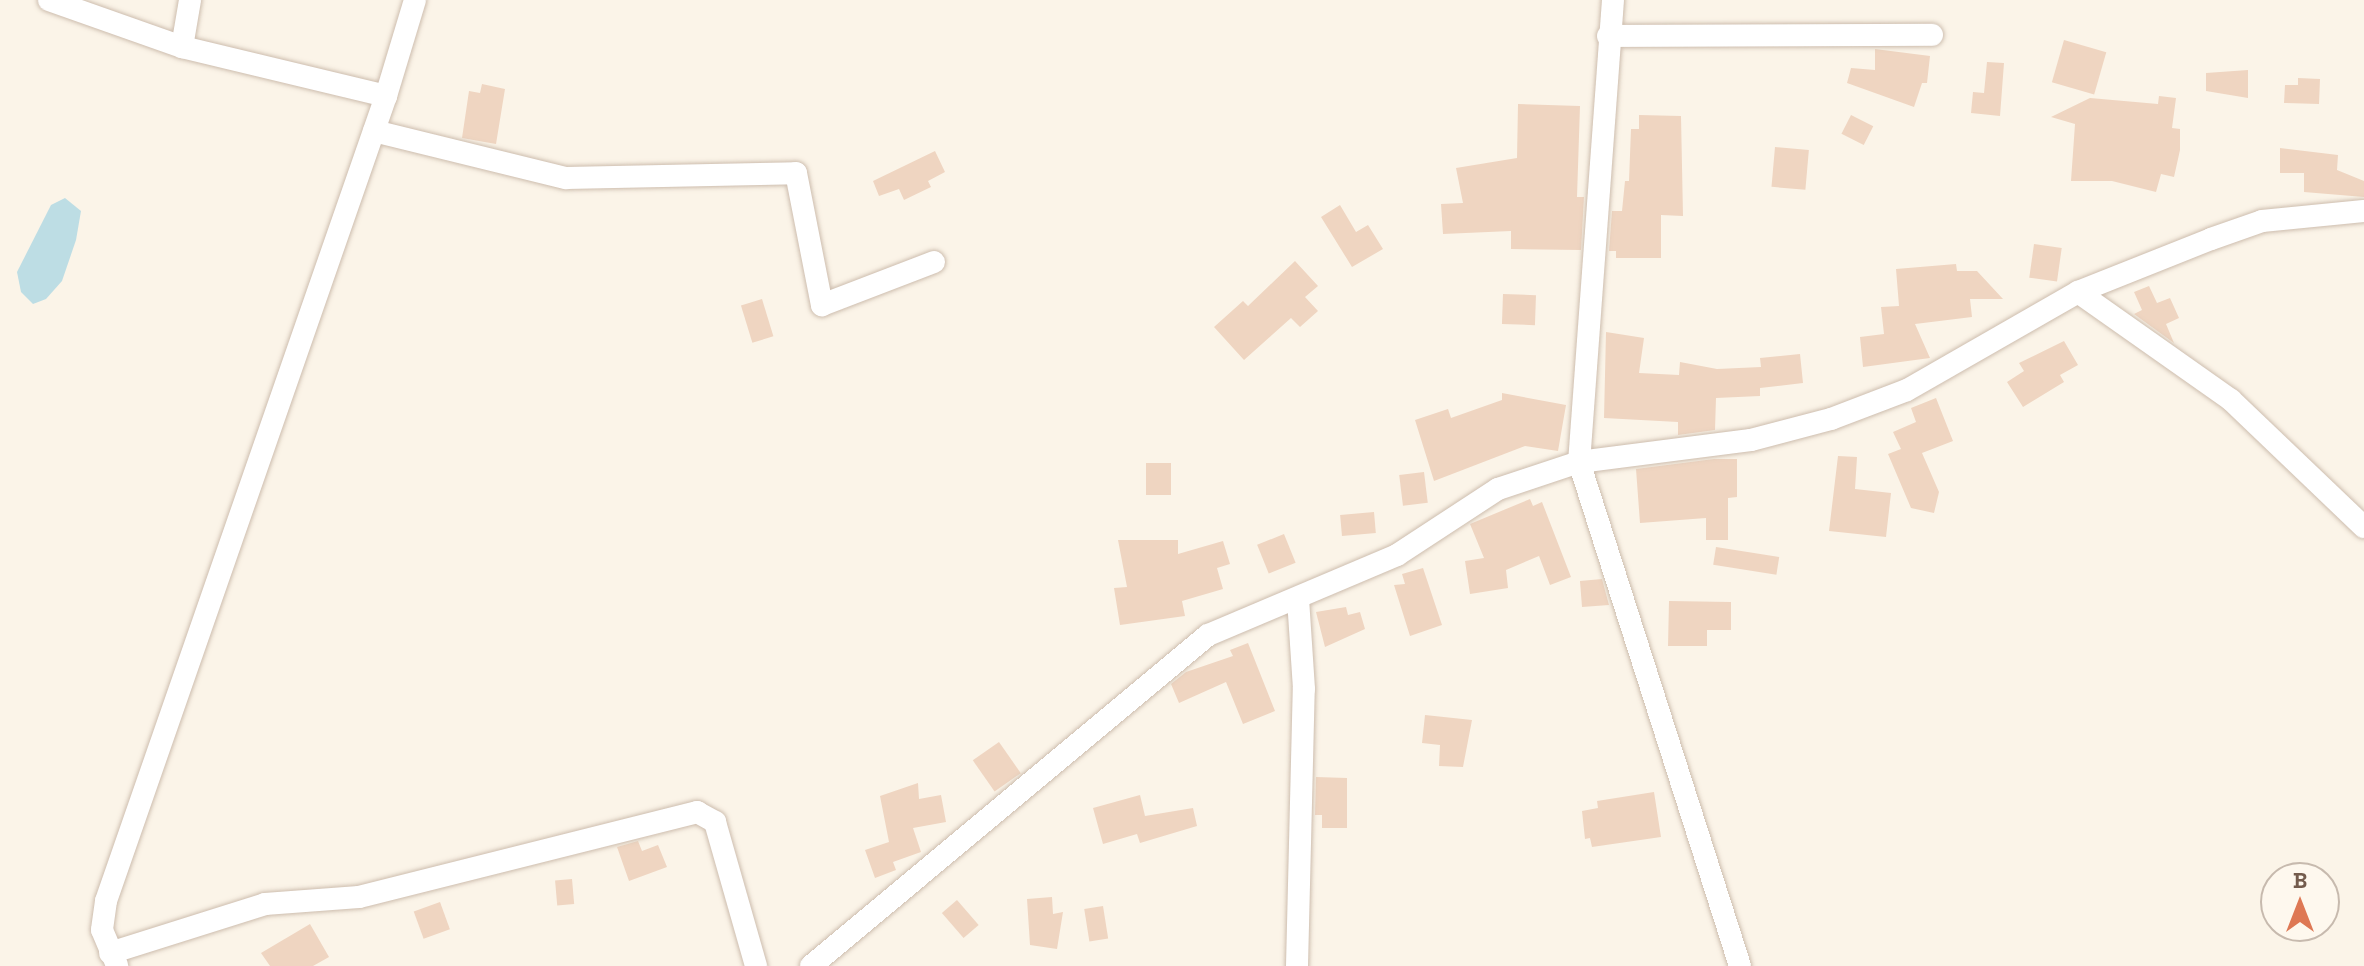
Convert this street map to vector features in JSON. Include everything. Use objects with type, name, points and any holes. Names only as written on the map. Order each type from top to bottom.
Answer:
[{"type":"street","points":[[49,0],[182,47],[386,96]]},
{"type":"street","points":[[182,47],[190,0]]},
{"type":"street","points":[[415,0],[374,131],[106,901],[102,930],[114,959],[265,904],[359,897],[697,812],[715,822],[756,966]]},
{"type":"street","points":[[1613,0],[1579,462],[1740,966]]},
{"type":"street","points":[[1608,36],[1932,35]]},
{"type":"street","points":[[374,131],[566,178],[796,173],[822,305],[934,262]]},
{"type":"street","points":[[811,966],[1208,635],[1397,555],[1498,489],[1579,462],[1751,440],[1831,419],[1907,390],[2078,292],[2262,221],[2364,211]]},
{"type":"street","points":[[2078,292],[2231,400],[2364,527]]},
{"type":"street","points":[[1297,966],[1304,689],[1298,598]]},
{"type":"water","points":[[65,198],[81,211],[76,240],[62,281],[46,299],[33,304],[21,292],[17,272],[51,205]]},
{"type":"building","points":[[2064,40],[2106,52],[2094,94],[2052,82]]},
{"type":"building","points":[[1875,49],[1930,56],[1927,83],[1922,83],[1914,107],[1847,83],[1851,68],[1875,70]]},
{"type":"building","points":[[1987,62],[2004,63],[2000,116],[1971,113],[1973,92],[1984,93]]},
{"type":"building","points":[[2248,70],[2248,98],[2206,91],[2206,73]]},
{"type":"building","points":[[2298,78],[2320,79],[2319,104],[2284,103],[2285,85],[2298,85]]},
{"type":"building","points":[[482,84],[505,89],[496,144],[462,138],[469,91],[480,93]]},
{"type":"building","points":[[2159,96],[2176,98],[2172,128],[2180,129],[2180,150],[2174,177],[2161,174],[2156,192],[2112,181],[2071,181],[2075,124],[2051,117],[2090,98],[2158,104]]},
{"type":"building","points":[[1518,104],[1580,106],[1577,197],[1584,197],[1581,250],[1511,249],[1511,231],[1443,234],[1441,204],[1463,203],[1456,168],[1517,158]]},
{"type":"building","points":[[1639,115],[1681,116],[1683,216],[1661,215],[1661,258],[1616,258],[1616,251],[1609,251],[1612,211],[1622,211],[1625,181],[1629,181],[1631,129],[1639,129]]},
{"type":"building","points":[[1851,115],[1873,126],[1864,145],[1841,134]]},
{"type":"building","points":[[1775,147],[1809,150],[1805,190],[1772,187]]},
{"type":"building","points":[[2280,148],[2338,155],[2337,170],[2364,181],[2364,197],[2304,192],[2304,173],[2280,173]]},
{"type":"building","points":[[935,151],[945,172],[928,181],[931,187],[904,200],[899,189],[879,196],[873,181]]},
{"type":"building","points":[[1340,205],[1356,232],[1368,225],[1383,249],[1352,267],[1321,217]]},
{"type":"building","points":[[2034,244],[2062,248],[2057,282],[2029,278]]},
{"type":"building","points":[[1295,261],[1318,286],[1305,297],[1318,311],[1300,327],[1291,318],[1244,360],[1214,327],[1243,301],[1248,306]]},
{"type":"building","points":[[1956,264],[1957,271],[1977,271],[2003,299],[1970,299],[1972,317],[1915,324],[1930,358],[1863,367],[1860,337],[1884,334],[1881,307],[1899,306],[1896,269]]},
{"type":"building","points":[[2149,286],[2157,303],[2170,298],[2179,318],[2166,324],[2174,343],[2134,314],[2142,310],[2134,292]]},
{"type":"building","points":[[1503,294],[1536,295],[1535,325],[1502,324]]},
{"type":"building","points":[[762,299],[773,336],[752,343],[741,305]]},
{"type":"building","points":[[1606,332],[1644,338],[1639,373],[1679,375],[1680,362],[1717,369],[1761,367],[1760,358],[1800,354],[1803,383],[1760,388],[1760,396],[1716,398],[1715,430],[1678,435],[1678,422],[1604,418]]},
{"type":"building","points":[[2064,341],[2078,365],[2060,375],[2064,382],[2023,407],[2007,382],[2024,371],[2019,363]]},
{"type":"building","points":[[1502,393],[1566,405],[1558,451],[1525,446],[1434,481],[1415,420],[1448,409],[1451,418],[1502,400]]},
{"type":"building","points":[[1936,398],[1953,441],[1922,453],[1939,492],[1934,513],[1911,508],[1888,454],[1901,449],[1893,432],[1916,422],[1911,408]]},
{"type":"building","points":[[1838,456],[1857,457],[1855,489],[1891,493],[1886,537],[1829,531]]},
{"type":"building","points":[[1737,459],[1737,497],[1728,498],[1728,540],[1706,540],[1706,518],[1640,523],[1636,469]]},
{"type":"building","points":[[1146,463],[1171,463],[1171,495],[1146,495]]},
{"type":"building","points":[[1424,472],[1428,503],[1403,506],[1399,475]]},
{"type":"building","points":[[1530,499],[1533,506],[1542,502],[1571,577],[1550,585],[1539,556],[1506,570],[1508,588],[1470,594],[1465,561],[1484,558],[1470,524]]},
{"type":"building","points":[[1374,512],[1376,533],[1342,536],[1340,515]]},
{"type":"building","points":[[1284,534],[1296,563],[1269,574],[1257,545]]},
{"type":"building","points":[[1118,540],[1178,540],[1178,554],[1223,541],[1230,564],[1217,568],[1223,589],[1182,601],[1185,616],[1120,625],[1114,588],[1127,587]]},
{"type":"building","points":[[1716,547],[1779,557],[1776,575],[1713,565]]},
{"type":"building","points":[[1423,568],[1442,625],[1410,636],[1394,585],[1405,584],[1402,574]]},
{"type":"building","points":[[1602,579],[1609,605],[1582,607],[1580,581]]},
{"type":"building","points":[[1669,601],[1731,602],[1731,630],[1707,630],[1707,646],[1668,646]]},
{"type":"building","points":[[1346,607],[1348,615],[1360,612],[1365,629],[1325,647],[1316,612]]},
{"type":"building","points":[[1248,643],[1275,711],[1243,724],[1226,682],[1179,703],[1171,684],[1186,672],[1233,656],[1230,650]]},
{"type":"building","points":[[1425,715],[1472,720],[1463,767],[1439,766],[1440,745],[1422,743]]},
{"type":"building","points":[[999,742],[1021,773],[995,791],[973,760]]},
{"type":"building","points":[[1316,777],[1347,778],[1347,828],[1322,828],[1322,815],[1315,815]]},
{"type":"building","points":[[918,783],[919,799],[941,795],[946,822],[913,828],[921,852],[893,862],[896,870],[875,878],[865,850],[889,842],[880,796]]},
{"type":"building","points":[[1654,792],[1661,837],[1592,847],[1590,838],[1585,839],[1582,811],[1598,808],[1597,801]]},
{"type":"building","points":[[1140,795],[1145,816],[1193,808],[1197,826],[1140,843],[1137,834],[1103,844],[1093,808]]},
{"type":"building","points":[[638,841],[642,851],[658,845],[667,867],[629,881],[617,847]]},
{"type":"building","points":[[572,879],[574,904],[557,905],[555,880]]},
{"type":"building","points":[[1052,897],[1053,914],[1063,912],[1057,949],[1030,945],[1027,899]]},
{"type":"building","points":[[957,900],[979,925],[964,938],[942,913]]},
{"type":"building","points":[[440,902],[450,929],[424,939],[414,912]]},
{"type":"building","points":[[1103,906],[1108,939],[1089,942],[1084,909]]},
{"type":"building","points":[[310,924],[329,957],[313,966],[270,966],[261,953]]}]
